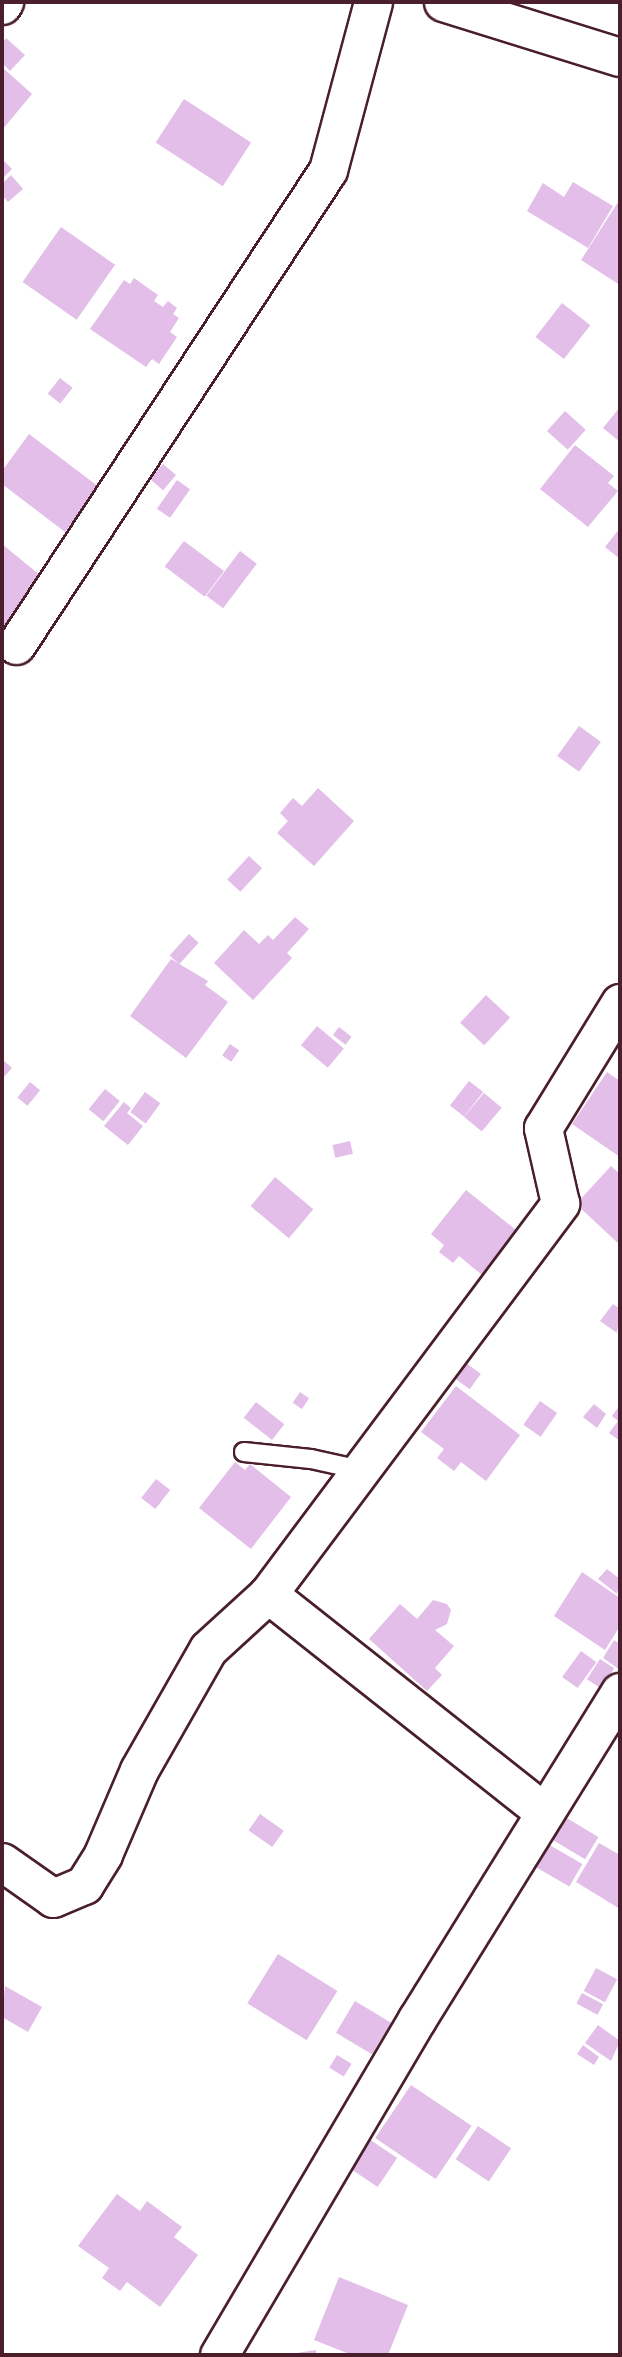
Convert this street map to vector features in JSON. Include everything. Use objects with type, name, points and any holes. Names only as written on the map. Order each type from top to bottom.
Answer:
[{"type":"street","points":[[16,645],[328,170],[373,2]]},
{"type":"street","points":[[443,2],[620,57]]},
{"type":"street","points":[[2,1862],[53,1898],[84,1885],[103,1854],[139,1770],[208,1649],[268,1594],[560,1203],[543,1128],[620,1003]]},
{"type":"street","points":[[268,1594],[544,1812]]},
{"type":"street","points":[[219,2355],[544,1812],[620,1692]]},
{"type":"lane","points":[[244,1452],[311,1459],[362,1470]]},
{"type":"building","points":[[6,38],[25,55],[10,71],[2,63],[2,44]]},
{"type":"building","points":[[2,67],[32,94],[2,130]]},
{"type":"building","points":[[184,99],[251,143],[223,186],[156,143]]},
{"type":"building","points":[[2,159],[12,169],[2,179]]},
{"type":"building","points":[[11,175],[23,189],[8,202],[2,195],[2,184]]},
{"type":"building","points":[[573,182],[613,206],[588,248],[527,211],[543,183],[564,197]]},
{"type":"building","points":[[620,199],[620,285],[581,260]]},
{"type":"building","points":[[61,227],[115,265],[77,320],[23,282]]},
{"type":"building","points":[[134,278],[158,295],[154,301],[163,307],[168,301],[177,308],[173,314],[179,318],[170,332],[177,337],[159,364],[152,359],[146,367],[90,329],[124,280],[130,284]]},
{"type":"building","points":[[562,303],[590,325],[564,359],[536,337]]},
{"type":"building","points":[[60,378],[73,388],[60,404],[48,394]]},
{"type":"building","points":[[620,407],[620,442],[603,428]]},
{"type":"building","points":[[565,411],[586,430],[568,450],[547,431]]},
{"type":"building","points":[[29,434],[99,487],[65,532],[2,484],[2,471]]},
{"type":"building","points":[[575,445],[614,476],[608,483],[618,491],[588,527],[540,489]]},
{"type":"building","points":[[163,464],[176,475],[163,490],[150,479]]},
{"type":"building","points":[[177,480],[190,489],[170,518],[157,509]]},
{"type":"building","points":[[620,528],[620,559],[605,547]]},
{"type":"building","points":[[184,541],[224,571],[205,597],[165,567]]},
{"type":"building","points":[[2,544],[47,581],[2,639]]},
{"type":"building","points":[[240,551],[257,564],[223,608],[206,596]]},
{"type":"building","points":[[579,726],[601,742],[579,772],[557,756]]},
{"type":"building","points":[[318,788],[354,821],[314,866],[277,833],[288,821],[280,813],[293,798],[302,806]]},
{"type":"building","points":[[249,856],[262,868],[240,892],[227,879]]},
{"type":"building","points":[[295,917],[309,929],[287,953],[292,958],[253,1000],[214,963],[244,930],[259,944],[268,935],[273,940]]},
{"type":"building","points":[[189,934],[199,943],[179,964],[170,956]]},
{"type":"building","points":[[171,959],[208,981],[205,985],[228,1002],[186,1058],[130,1016]]},
{"type":"building","points":[[486,995],[510,1018],[484,1045],[460,1023]]},
{"type":"building","points":[[317,1026],[344,1048],[328,1068],[301,1045]]},
{"type":"building","points":[[339,1027],[352,1037],[345,1045],[333,1035]]},
{"type":"building","points":[[230,1044],[239,1050],[231,1062],[222,1056]]},
{"type":"building","points":[[2,1059],[12,1068],[2,1079]]},
{"type":"building","points":[[607,1072],[620,1081],[620,1157],[572,1124]]},
{"type":"building","points":[[469,1081],[483,1092],[464,1117],[450,1105]]},
{"type":"building","points":[[30,1082],[40,1090],[28,1106],[17,1098]]},
{"type":"building","points":[[105,1089],[120,1101],[103,1121],[89,1109]]},
{"type":"building","points":[[145,1092],[160,1103],[146,1123],[130,1112]]},
{"type":"building","points":[[484,1093],[502,1108],[482,1132],[464,1117]]},
{"type":"building","points":[[124,1102],[131,1108],[127,1113],[143,1126],[128,1145],[104,1126]]},
{"type":"building","points":[[350,1141],[353,1154],[335,1158],[332,1145]]},
{"type":"building","points":[[611,1166],[620,1174],[620,1245],[576,1204]]},
{"type":"building","points":[[275,1177],[313,1209],[289,1238],[251,1206]]},
{"type":"building","points":[[466,1190],[516,1230],[482,1275],[459,1256],[453,1263],[439,1252],[444,1245],[431,1234]]},
{"type":"building","points":[[613,1304],[620,1309],[617,1333],[600,1321]]},
{"type":"building","points":[[459,1358],[481,1374],[470,1389],[448,1373]]},
{"type":"building","points":[[456,1386],[520,1435],[486,1481],[461,1462],[454,1471],[437,1458],[444,1449],[421,1432]]},
{"type":"building","points":[[300,1392],[309,1398],[302,1409],[293,1403]]},
{"type":"building","points":[[540,1401],[557,1413],[541,1437],[523,1425]]},
{"type":"building","points":[[256,1402],[284,1424],[272,1440],[244,1418]]},
{"type":"building","points":[[594,1404],[606,1414],[597,1428],[583,1417]]},
{"type":"building","points":[[620,1405],[620,1441],[609,1433],[618,1421],[612,1416]]},
{"type":"building","points":[[235,1462],[245,1470],[250,1464],[291,1497],[251,1549],[199,1508]]},
{"type":"building","points":[[156,1479],[170,1490],[155,1509],[141,1498]]},
{"type":"building","points":[[607,1569],[620,1579],[617,1594],[598,1579]]},
{"type":"building","points":[[582,1572],[620,1598],[620,1626],[605,1650],[554,1616]]},
{"type":"building","points":[[433,1600],[447,1604],[451,1610],[447,1624],[435,1630],[454,1646],[435,1668],[442,1675],[427,1691],[369,1639],[400,1604],[417,1619]]},
{"type":"building","points":[[614,1640],[620,1644],[620,1670],[603,1658]]},
{"type":"building","points":[[581,1651],[596,1662],[578,1688],[562,1677]]},
{"type":"building","points":[[600,1659],[614,1668],[601,1688],[587,1679]]},
{"type":"building","points":[[260,1814],[284,1831],[272,1847],[249,1830]]},
{"type":"building","points":[[565,1817],[598,1837],[585,1859],[552,1839]]},
{"type":"building","points":[[546,1843],[582,1864],[569,1887],[533,1866]]},
{"type":"building","points":[[599,1843],[620,1855],[620,1909],[576,1882]]},
{"type":"building","points":[[278,1954],[337,1991],[307,2040],[247,2003]]},
{"type":"building","points":[[596,1968],[617,1979],[605,2002],[584,1991]]},
{"type":"building","points":[[5,1986],[42,2007],[28,2032],[2,2017]]},
{"type":"building","points":[[582,1993],[603,2004],[598,2015],[576,2004]]},
{"type":"building","points":[[355,2001],[391,2023],[372,2054],[336,2033]]},
{"type":"building","points":[[598,2025],[620,2041],[611,2061],[585,2043]]},
{"type":"building","points":[[583,2045],[599,2057],[594,2065],[577,2054]]},
{"type":"building","points":[[337,2055],[352,2064],[344,2077],[329,2068]]},
{"type":"building","points":[[411,2085],[472,2126],[436,2179],[375,2138]]},
{"type":"building","points":[[478,2126],[511,2148],[489,2182],[456,2159]]},
{"type":"building","points":[[369,2139],[397,2158],[378,2187],[349,2168]]},
{"type":"building","points":[[117,2194],[140,2211],[147,2201],[182,2227],[174,2237],[198,2255],[160,2307],[127,2282],[120,2291],[102,2278],[109,2268],[78,2246]]},
{"type":"building","points":[[339,2277],[408,2305],[388,2355],[352,2355],[314,2340]]},
{"type":"building","points":[[316,2350],[316,2355],[290,2355],[290,2354]]}]
